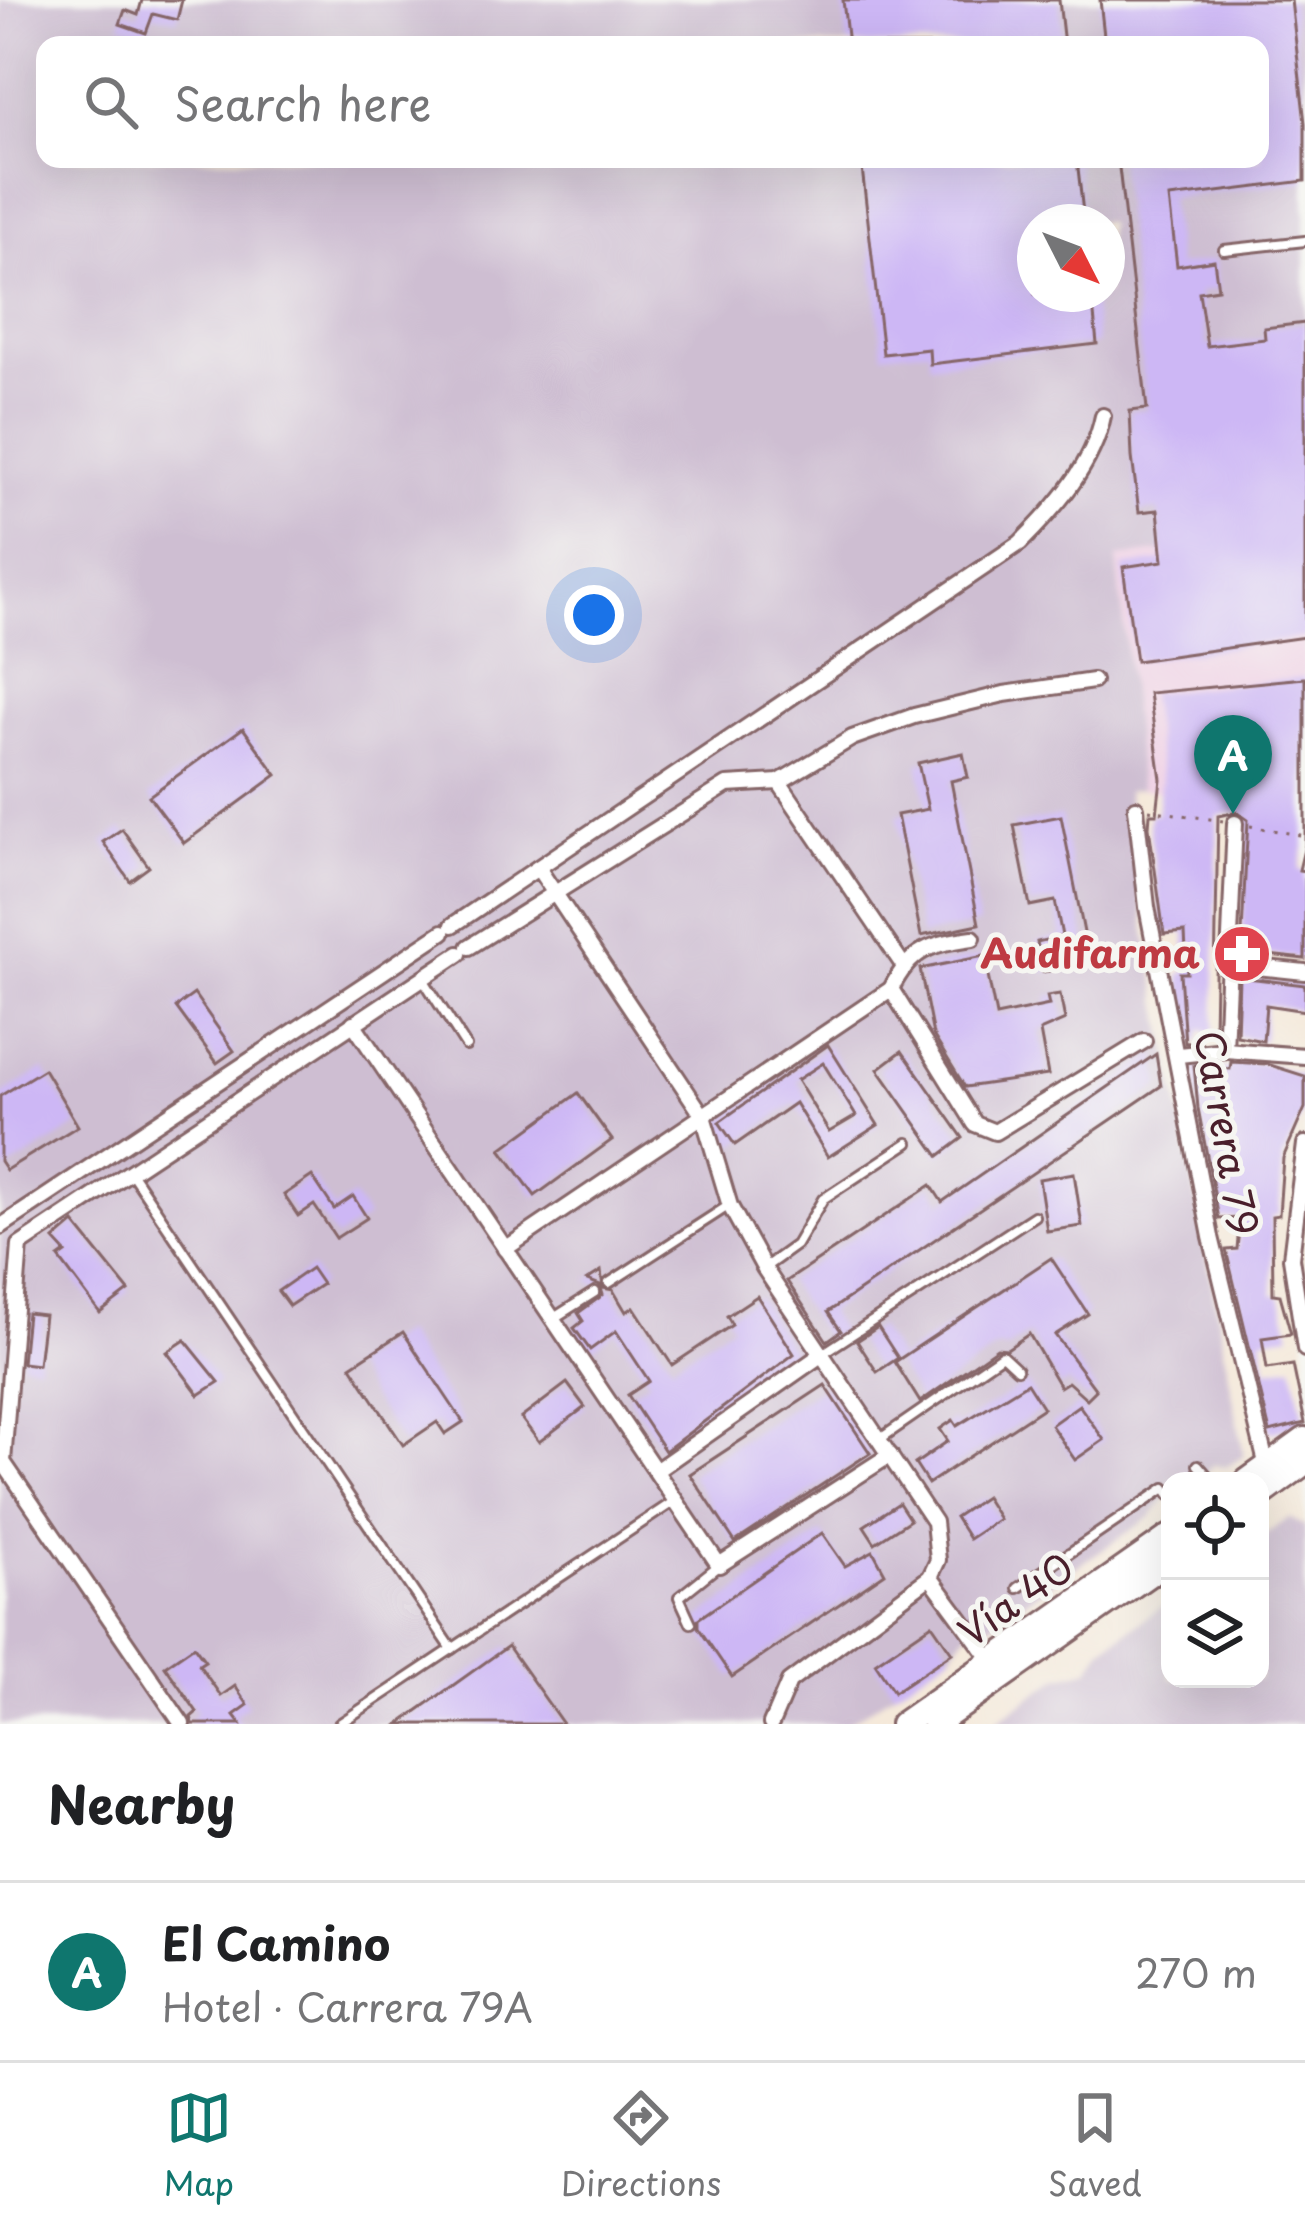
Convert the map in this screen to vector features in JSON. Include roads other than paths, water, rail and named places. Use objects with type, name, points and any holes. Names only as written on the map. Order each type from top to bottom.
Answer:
[{"type":"highway","points":[[1261,1472],[1305,1440]]},
{"type":"highway","points":[[1269,1488],[1305,1462]]},
{"type":"highway","name":"Vía 40","points":[[935,1724],[997,1667],[1161,1544]]},
{"type":"highway","name":"Vía 40","points":[[903,1724],[1161,1564]]},
{"type":"street","points":[[0,1227],[1020,543],[1066,490],[1098,440],[1103,416]]},
{"type":"street","points":[[182,1724],[7,1473],[1,1446],[20,1245],[464,950],[727,785],[779,782],[852,738],[914,716],[1004,694],[1093,681]]},
{"type":"street","points":[[779,782],[903,964]]},
{"type":"street","name":"Carrera 79","points":[[1136,808],[1147,907],[1258,1472]]},
{"type":"street","points":[[1225,1050],[1234,823]]},
{"type":"street","points":[[538,868],[703,1115],[730,1206],[764,1268],[934,1522],[938,1560],[930,1577],[789,1682],[771,1724]]},
{"type":"street","points":[[505,1249],[891,988],[903,964],[928,944],[973,938]]},
{"type":"street","points":[[1228,964],[1305,972]]},
{"type":"street","points":[[891,988],[975,1124],[995,1132],[1144,1041]]},
{"type":"street","points":[[353,1023],[719,1565],[890,1455]]},
{"type":"street","points":[[1179,1055],[1225,1050],[1305,1056]]},
{"type":"street","points":[[1305,1144],[1291,1258],[1305,1349]]},
{"type":"street","points":[[657,1470],[820,1355]]},
{"type":"street","points":[[930,1577],[997,1667]]},
{"type":"lane","points":[[1224,250],[1305,241]]},
{"type":"lane","points":[[423,978],[466,1046]]},
{"type":"lane","points":[[764,1268],[796,1245],[823,1199],[908,1143]]},
{"type":"lane","points":[[130,1169],[452,1648]]},
{"type":"lane","points":[[609,1283],[730,1206]]},
{"type":"lane","points":[[820,1355],[1034,1216]]},
{"type":"lane","points":[[554,1318],[595,1292]]},
{"type":"lane","points":[[879,1440],[1002,1355],[1017,1369]]},
{"type":"lane","points":[[1198,1465],[1204,1472]]},
{"type":"lane","points":[[1018,1588],[1161,1495]]},
{"type":"lane","points":[[339,1724],[677,1500]]},
{"type":"lane","points":[[691,1623],[679,1597],[719,1565]]},
{"type":"place","name":"El Camino","points":[[1233,814]]},
{"type":"place","name":"Audifarma","points":[[1242,954]]}]
